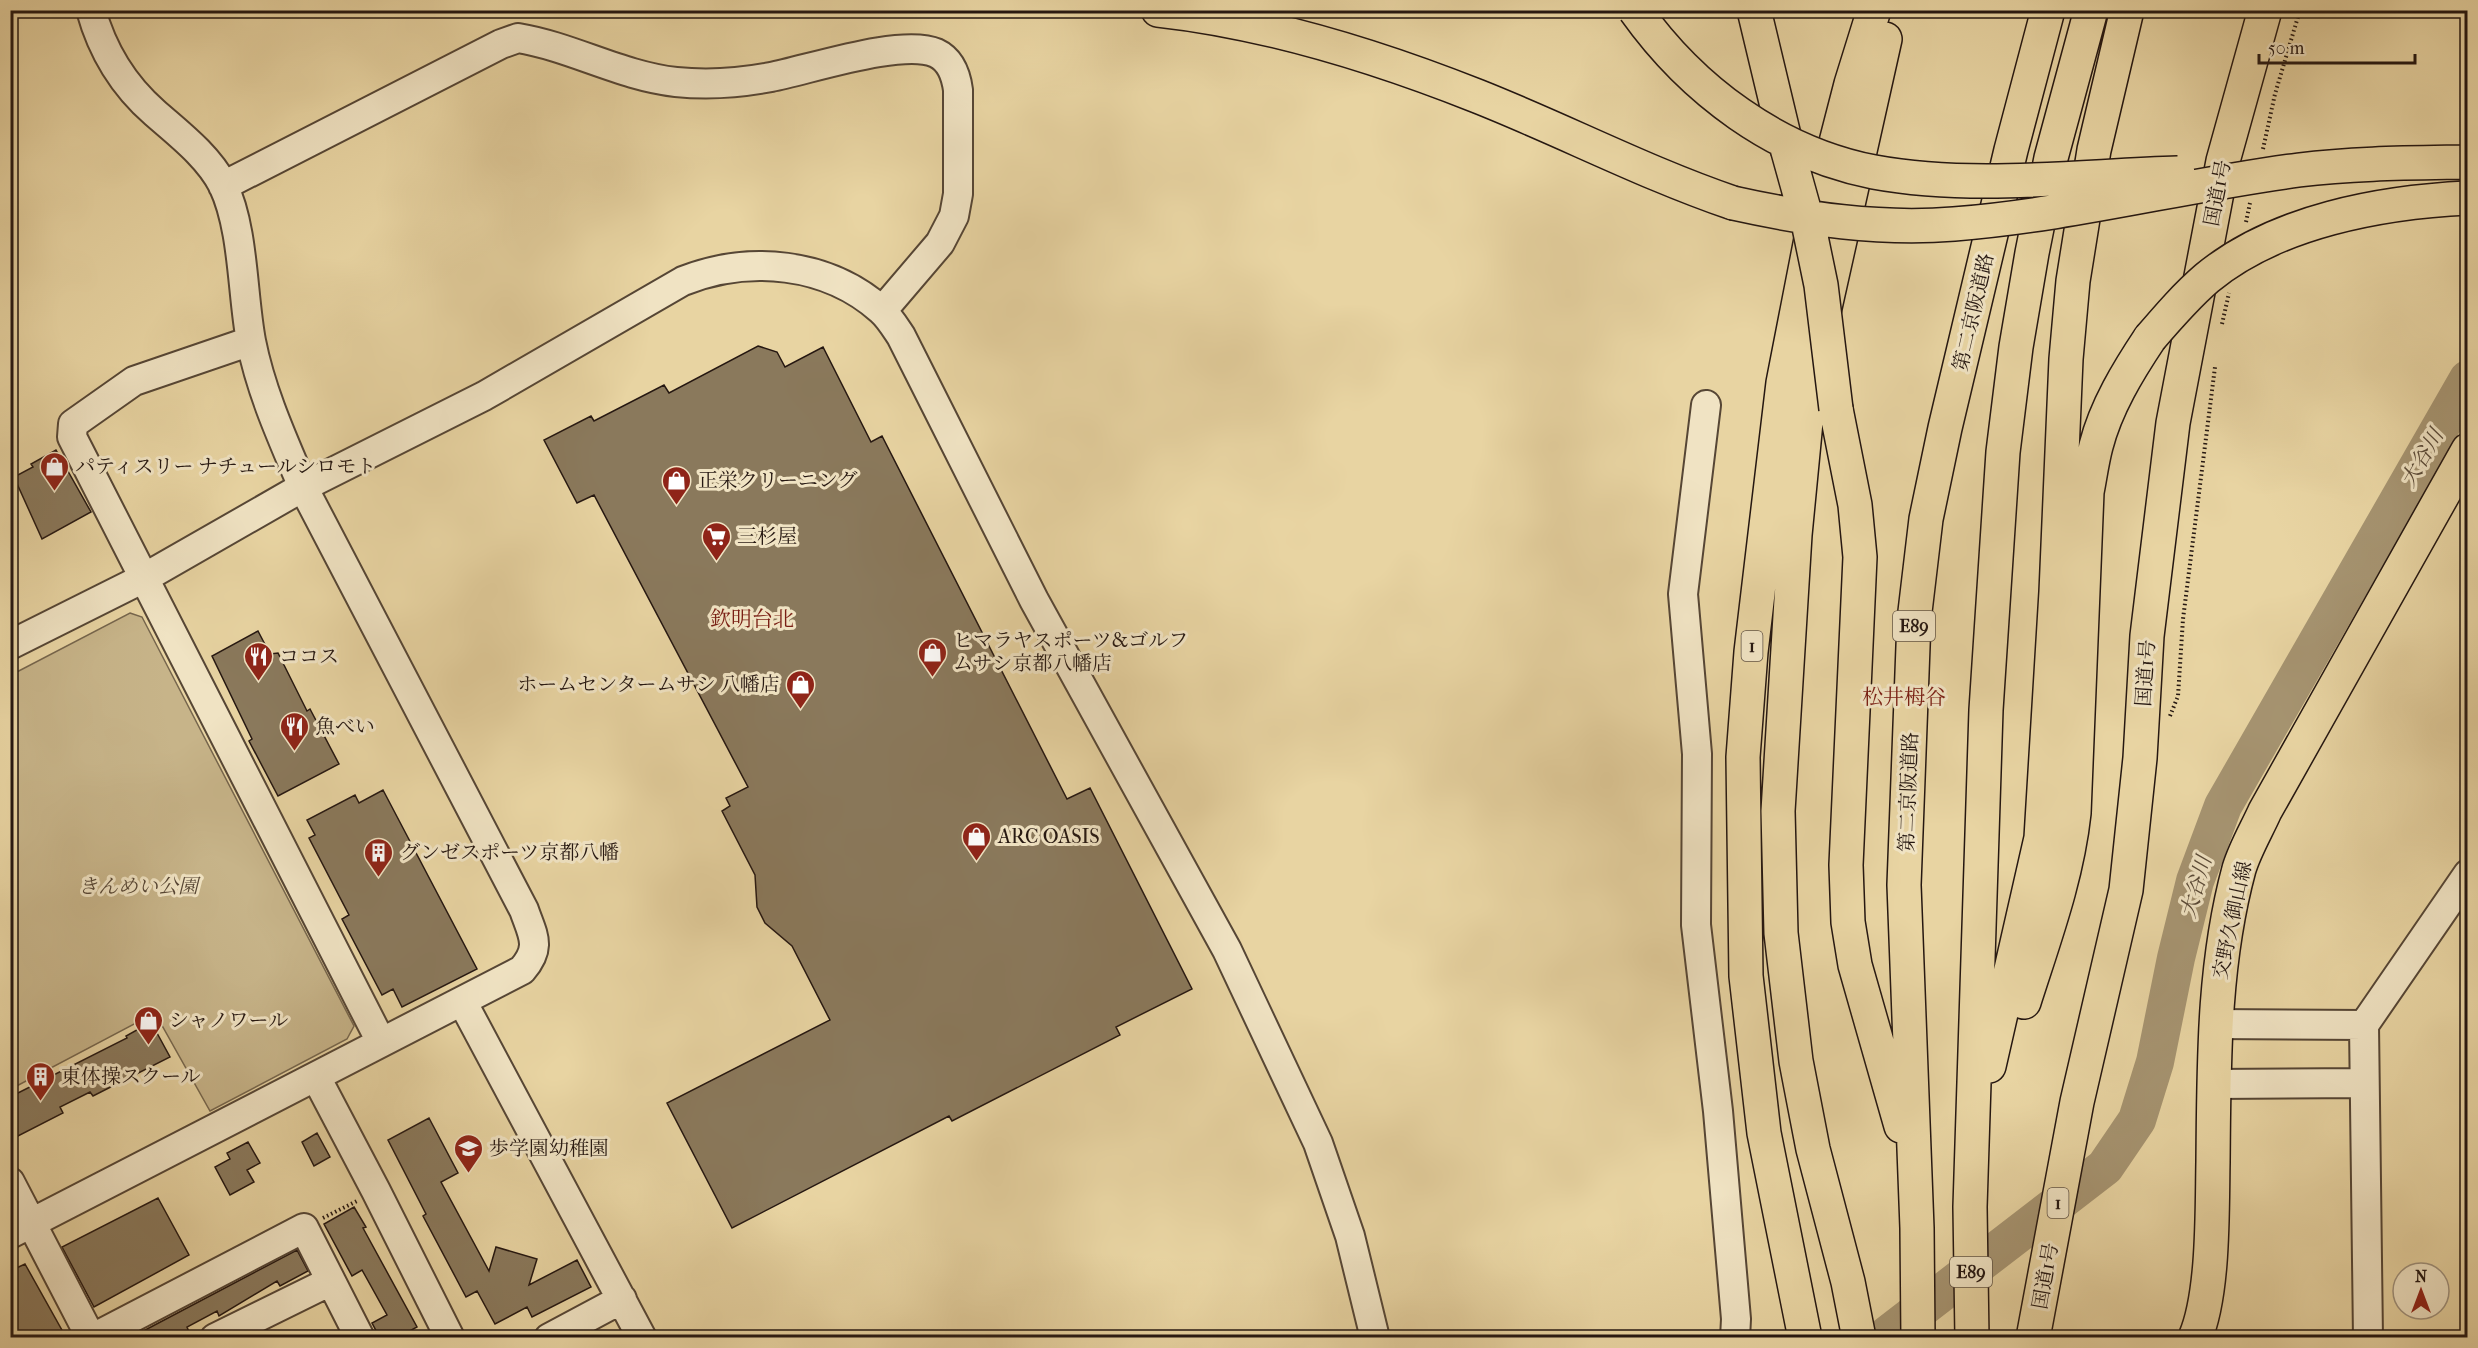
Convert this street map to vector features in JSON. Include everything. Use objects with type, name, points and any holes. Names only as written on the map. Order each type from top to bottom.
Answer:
[{"type":"main road","points":[[1158,10],[1237,23],[1318,43],[1396,66],[1488,101],[1680,185],[1733,203],[1785,215],[1834,222],[1892,225],[1951,224],[2016,218],[2300,170]]},
{"type":"main road","points":[[1635,10],[1680,66],[1730,108],[1800,147],[1823,157],[1874,172],[1975,180],[2300,170],[2385,163],[2468,162]]},
{"type":"main road","points":[[1754,10],[1786,148],[1809,227],[1821,285],[1836,409],[1855,505],[1860,557],[1847,854],[1848,922],[1855,965],[1907,1150],[1916,1192]]},
{"type":"main road","name":"1","points":[[1805,1338],[1764,1133],[1746,976],[1743,757],[1751,652],[1783,383],[1811,238],[1851,84],[1874,10]]},
{"type":"main road","points":[[1859,1338],[1848,1282],[1813,1149],[1796,1061],[1781,933],[1779,811],[1795,534],[1811,370],[1890,10]]},
{"type":"main road","name":"E89","points":[[1972,1338],[1970,1207],[1986,710],[2003,452],[2016,347],[2032,253],[2051,158],[2091,10]]},
{"type":"main road","points":[[1973,1103],[1989,1066],[2041,838],[2056,592],[2066,359],[2072,292],[2094,150],[2127,10]]},
{"type":"main road","name":"国道1号","points":[[2033,1338],[2072,1126],[2126,890],[2140,758],[2147,636],[2173,423],[2223,161],[2265,10]]},
{"type":"main road","name":"第二京阪道路","points":[[1918,1338],[1916,1192],[1904,885],[1916,609],[1926,519],[1945,428],[2011,150],[2045,24]]},
{"type":"main road","points":[[1972,1152],[1986,1126],[2065,869],[2074,813],[2087,492],[2096,444],[2128,371],[2150,338],[2176,308],[2208,277],[2244,253],[2320,221],[2360,210],[2405,203],[2468,198]]},
{"type":"main road","name":"交野久御山線","points":[[2195,1338],[2205,1295],[2212,1224],[2215,1024],[2219,972],[2240,867],[2265,811],[2468,450]]},
{"type":"street","points":[[21,1229],[522,970],[532,958],[535,942],[524,910],[303,486],[268,400],[251,341],[238,238],[223,186],[184,139],[154,113],[128,84],[108,54],[91,10]]},
{"type":"street","points":[[223,186],[501,44],[518,38],[634,73],[675,82],[714,83],[769,78],[862,55],[925,49],[937,53],[947,61],[956,75],[958,194],[954,216],[940,243],[882,311]]},
{"type":"street","points":[[10,645],[144,578],[303,486],[484,396],[664,291],[702,273],[756,265],[784,267],[810,272],[854,291],[882,311],[901,336],[1034,600],[1227,950],[1318,1143],[1350,1236],[1375,1338]]},
{"type":"street","points":[[251,341],[134,381],[73,424],[72,437],[381,1042]]},
{"type":"street","points":[[1706,405],[1683,594],[1697,754],[1696,925],[1718,1111],[1736,1319],[1735,1338]]},
{"type":"street","points":[[2368,1338],[2364,1025],[2468,874]]},
{"type":"street","points":[[462,1000],[642,1338]]},
{"type":"street","points":[[2215,1024],[2364,1025]]},
{"type":"street","points":[[316,1077],[450,1338]]},
{"type":"street","points":[[2214,1084],[2364,1083]]},
{"type":"street","points":[[10,1182],[21,1229],[92,1338],[304,1228],[360,1338]]},
{"type":"street","points":[[215,1338],[331,1281]]},
{"type":"street","points":[[549,1338],[622,1299]]},
{"type":"path","points":[[304,1228],[376,1191]]},
{"type":"green space","name":"きんめい公園","points":[[130,613],[142,617],[354,1026],[347,1039],[210,1111],[155,1013],[11,1089],[11,675]]},
{"type":"building","points":[[758,346],[777,352],[785,367],[823,347],[871,442],[882,436],[1067,799],[1090,788],[1192,989],[1116,1027],[1120,1035],[952,1121],[949,1116],[732,1228],[667,1103],[830,1020],[792,946],[765,923],[757,907],[755,875],[722,811],[730,806],[726,798],[748,787],[594,495],[577,503],[544,440],[591,416],[594,421],[664,385],[669,393]]},
{"type":"building","points":[[56,450],[91,512],[42,539],[14,477],[33,467],[31,464]]},
{"type":"building","points":[[258,631],[270,654],[278,653],[307,711],[310,709],[339,764],[278,796],[249,741],[252,739],[212,656]]},
{"type":"building","name":"グンゼスポーツ京都八幡","points":[[383,790],[477,969],[402,1007],[393,989],[382,995],[342,919],[349,915],[309,838],[315,835],[307,820],[355,795],[359,803]]},
{"type":"building","points":[[151,1022],[170,1057],[93,1096],[90,1092],[60,1107],[63,1113],[16,1137],[10,1126],[10,1097],[127,1038],[126,1036]]},
{"type":"building","points":[[429,1118],[458,1173],[441,1182],[489,1271],[496,1247],[537,1259],[529,1285],[577,1260],[591,1287],[532,1317],[527,1307],[495,1324],[477,1291],[466,1297],[423,1216],[426,1214],[388,1140]]},
{"type":"building","points":[[317,1133],[330,1157],[314,1166],[302,1142]]},
{"type":"building","points":[[248,1142],[260,1163],[247,1170],[254,1182],[230,1195],[215,1167],[230,1159],[227,1153]]},
{"type":"building","points":[[158,1198],[189,1255],[94,1307],[62,1247]]},
{"type":"building","points":[[354,1207],[417,1327],[397,1338],[380,1338],[372,1323],[387,1315],[362,1270],[352,1276],[324,1224]]},
{"type":"building","points":[[297,1250],[308,1271],[280,1286],[277,1281],[219,1316],[217,1311],[187,1327],[189,1332],[180,1337],[130,1338]]},
{"type":"building","points":[[25,1264],[63,1332],[53,1338],[10,1338],[10,1271]]},
{"type":"waterway","name":"大谷川","points":[[1883,1338],[2105,1167],[2137,1120],[2155,1062],[2176,958],[2195,881],[2223,806],[2468,379]]},
{"type":"place","name":"パティスリー ナチュールシロモト","points":[[54,492]]},
{"type":"place","name":"正栄クリーニング","points":[[677,506]]},
{"type":"place","name":"三杉屋","points":[[716,562]]},
{"type":"place","name":"ヒマラヤスポーツ&ゴルフ ムサシ京都八幡店","points":[[932,678]]},
{"type":"place","name":"ココス","points":[[258,682]]},
{"type":"place","name":"ホームセンタームサシ 八幡店","points":[[801,710]]},
{"type":"place","name":"魚べい","points":[[294,752]]},
{"type":"place","name":"ARC OASIS","points":[[977,862]]},
{"type":"place","name":"グンゼスポーツ京都八幡","points":[[379,878]]},
{"type":"place","name":"シャノワール","points":[[148,1046]]},
{"type":"place","name":"東体操スクール","points":[[40,1102]]},
{"type":"place","name":"歩学園幼稚園","points":[[468,1174]]},
{"type":"district","name":"欽明台北","points":[[752,619]]},
{"type":"district","name":"松井栂谷","points":[[1904,697]]}]
